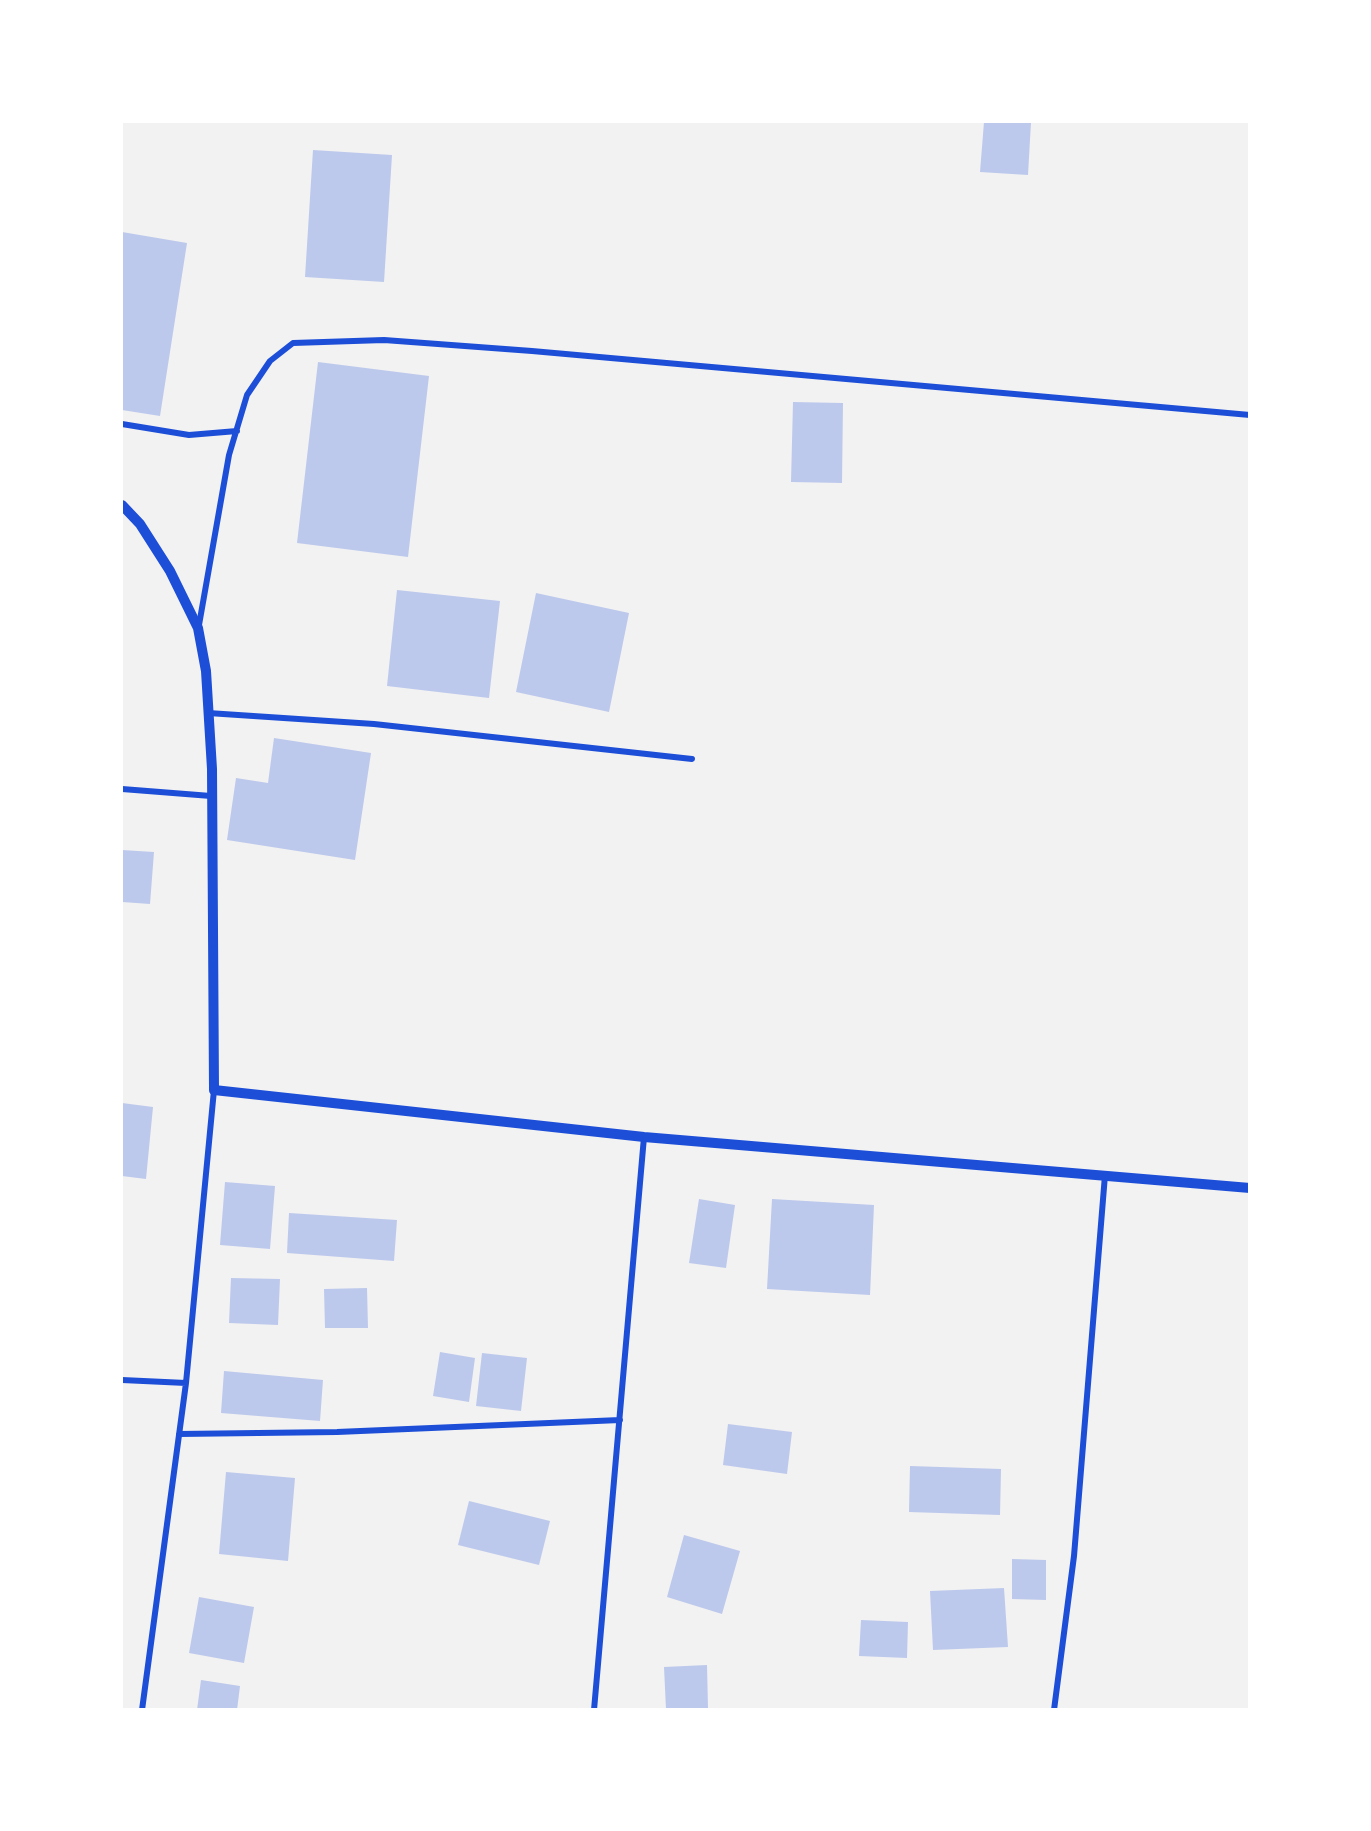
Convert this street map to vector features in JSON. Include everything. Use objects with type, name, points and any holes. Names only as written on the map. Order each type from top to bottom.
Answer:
[{"type":"street","points":[[198,628],[229,455],[247,395],[270,361],[293,343],[384,340],[532,351],[1250,416]]},
{"type":"street","points":[[122,424],[135,424],[165,432],[189,435],[237,432]]},
{"type":"street","points":[[122,505],[140,524],[170,571],[198,628],[206,671],[212,796],[214,1090],[186,1383],[142,1710]]},
{"type":"street","points":[[208,713],[374,724],[692,759]]},
{"type":"street","points":[[122,789],[212,796]]},
{"type":"street","points":[[214,1090],[644,1137],[1250,1188]]},
{"type":"street","points":[[594,1710],[644,1137]]},
{"type":"street","points":[[1054,1710],[1074,1556],[1106,1175]]},
{"type":"street","points":[[122,1380],[186,1383]]},
{"type":"street","points":[[179,1434],[337,1432],[620,1420]]},
{"type":"building","points":[[984,122],[1031,122],[1028,175],[980,172]]},
{"type":"building","points":[[313,150],[392,155],[384,282],[305,277]]},
{"type":"building","points":[[122,232],[187,243],[160,416],[122,410]]},
{"type":"building","points":[[318,362],[429,376],[408,557],[297,543]]},
{"type":"building","points":[[793,402],[843,403],[842,483],[791,482]]},
{"type":"building","points":[[397,590],[500,601],[489,698],[387,686]]},
{"type":"building","points":[[536,593],[629,613],[609,712],[516,692]]},
{"type":"building","points":[[274,738],[371,753],[355,860],[227,840],[236,778],[268,783]]},
{"type":"building","points":[[122,850],[154,852],[150,904],[122,902]]},
{"type":"building","points":[[122,1103],[153,1107],[146,1179],[122,1176]]},
{"type":"building","points":[[225,1182],[275,1186],[270,1249],[220,1245]]},
{"type":"building","points":[[699,1199],[735,1205],[726,1268],[689,1263]]},
{"type":"building","points":[[772,1199],[874,1205],[870,1295],[767,1289]]},
{"type":"building","points":[[289,1213],[397,1220],[394,1261],[287,1253]]},
{"type":"building","points":[[231,1278],[280,1279],[278,1325],[229,1323]]},
{"type":"building","points":[[367,1288],[368,1328],[325,1328],[324,1289]]},
{"type":"building","points":[[440,1352],[475,1358],[469,1402],[433,1396]]},
{"type":"building","points":[[482,1353],[527,1358],[521,1411],[476,1406]]},
{"type":"building","points":[[224,1371],[323,1380],[320,1421],[221,1413]]},
{"type":"building","points":[[728,1424],[792,1432],[787,1474],[723,1465]]},
{"type":"building","points":[[910,1466],[1001,1469],[1000,1515],[909,1512]]},
{"type":"building","points":[[226,1472],[295,1478],[288,1561],[219,1554]]},
{"type":"building","points":[[469,1501],[550,1521],[539,1565],[458,1545]]},
{"type":"building","points":[[684,1535],[740,1551],[722,1614],[667,1597]]},
{"type":"building","points":[[1012,1559],[1046,1560],[1046,1600],[1012,1599]]},
{"type":"building","points":[[1004,1588],[1008,1647],[933,1650],[930,1591]]},
{"type":"building","points":[[199,1597],[254,1607],[244,1663],[189,1653]]},
{"type":"building","points":[[861,1620],[908,1622],[907,1658],[859,1656]]},
{"type":"building","points":[[707,1665],[708,1708],[666,1709],[664,1667]]},
{"type":"building","points":[[201,1680],[240,1686],[237,1710],[197,1710]]}]
